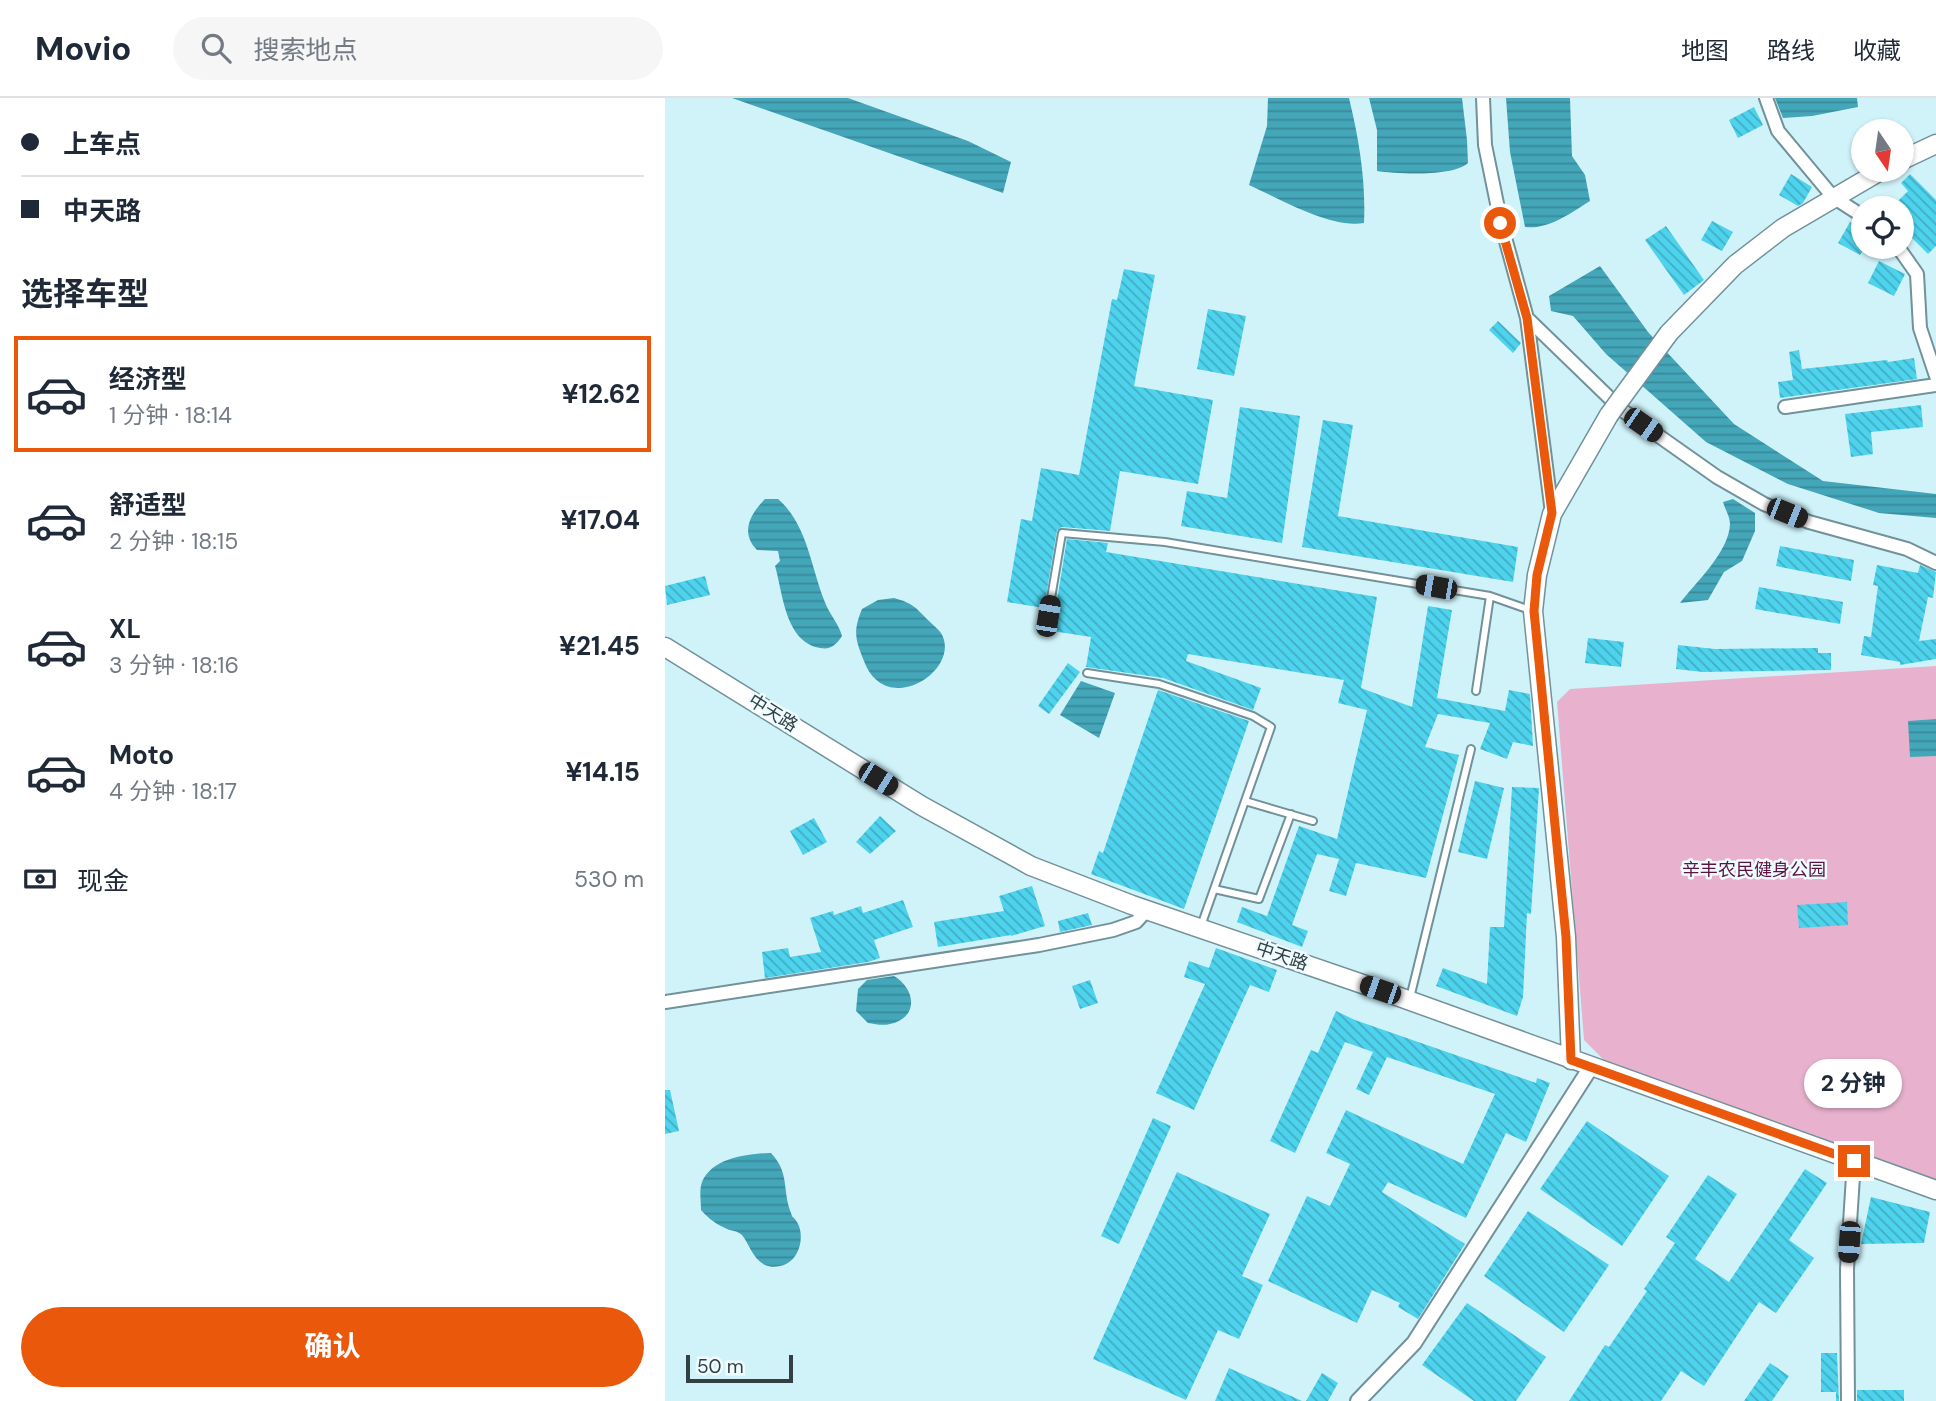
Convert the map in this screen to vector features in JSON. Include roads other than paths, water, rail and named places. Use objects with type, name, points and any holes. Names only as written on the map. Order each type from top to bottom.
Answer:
[{"type":"main road","points":[[1915,154],[1936,144]]},
{"type":"main road","points":[[1571,1060],[1566,937],[1534,611],[1537,575],[1552,513],[1609,415],[1669,333],[1735,265],[1783,228],[1860,182]]},
{"type":"main road","name":"中天路","points":[[665,647],[946,819],[1031,866],[1147,910],[1410,1001],[1936,1190]]},
{"type":"street","points":[[1483,98],[1485,145],[1500,223],[1527,318],[1552,513]]},
{"type":"street","points":[[1766,98],[1778,131],[1833,197],[1851,209]]},
{"type":"street","points":[[1906,259],[1917,274],[1920,328],[1936,376]]},
{"type":"street","points":[[1527,318],[1622,411],[1717,477],[1764,504],[1798,517],[1907,549],[1936,563]]},
{"type":"street","points":[[1784,407],[1936,385]]},
{"type":"street","points":[[665,1002],[1052,942],[1113,930],[1136,922],[1147,910]]},
{"type":"street","points":[[1358,1401],[1413,1343],[1591,1067]]},
{"type":"street","points":[[1848,1401],[1847,1269],[1854,1161]]},
{"type":"lane","points":[[1048,616],[1062,533],[1165,542],[1490,596],[1534,611]]},
{"type":"lane","points":[[1476,691],[1490,596]]},
{"type":"lane","points":[[1087,673],[1159,684],[1253,716],[1271,727],[1200,928]]},
{"type":"lane","points":[[1410,1001],[1471,749]]},
{"type":"lane","points":[[1245,801],[1313,821]]},
{"type":"lane","points":[[1214,889],[1259,899],[1291,814]]},
{"type":"water","points":[[732,98],[848,98],[968,141],[1011,162],[1003,193]]},
{"type":"water","points":[[1268,98],[1349,98],[1361,160],[1364,223],[1336,222],[1290,205],[1249,185],[1267,126]]},
{"type":"water","points":[[1369,98],[1462,98],[1468,163],[1450,171],[1377,171],[1377,130]]},
{"type":"water","points":[[1506,98],[1570,98],[1572,156],[1585,175],[1590,201],[1542,226],[1525,227],[1510,152]]},
{"type":"water","points":[[1775,98],[1857,98],[1858,107],[1812,116],[1783,118]]},
{"type":"water","points":[[1600,266],[1648,332],[1734,424],[1823,481],[1936,494],[1936,518],[1879,513],[1788,484],[1706,442],[1606,354],[1573,316],[1551,311],[1549,296]]},
{"type":"water","points":[[765,499],[778,499],[788,510],[803,536],[827,607],[842,636],[830,647],[820,648],[808,644],[792,627],[775,566],[780,561],[778,551],[757,550],[752,544],[748,530],[751,517]]},
{"type":"water","points":[[1733,499],[1755,513],[1755,531],[1742,561],[1724,572],[1708,600],[1680,603],[1711,566],[1724,545],[1730,524],[1723,502]]},
{"type":"water","points":[[894,598],[910,604],[921,613],[941,633],[945,647],[941,661],[932,673],[919,683],[904,688],[888,687],[875,678],[864,661],[856,635],[862,609],[878,600]]},
{"type":"water","points":[[1081,681],[1115,693],[1099,738],[1060,715]]},
{"type":"water","points":[[1936,719],[1936,756],[1910,757],[1908,721]]},
{"type":"water","points":[[894,976],[907,988],[910,1010],[899,1021],[890,1024],[868,1023],[856,1011],[858,989],[867,980]]},
{"type":"water","points":[[771,1153],[781,1168],[788,1205],[801,1233],[800,1246],[795,1257],[786,1264],[775,1267],[765,1265],[757,1259],[740,1234],[707,1216],[701,1210],[700,1196],[702,1182],[714,1167],[732,1158]]},
{"type":"park label","name":"辛丰农民健身公园","points":[[1754,870]]}]
